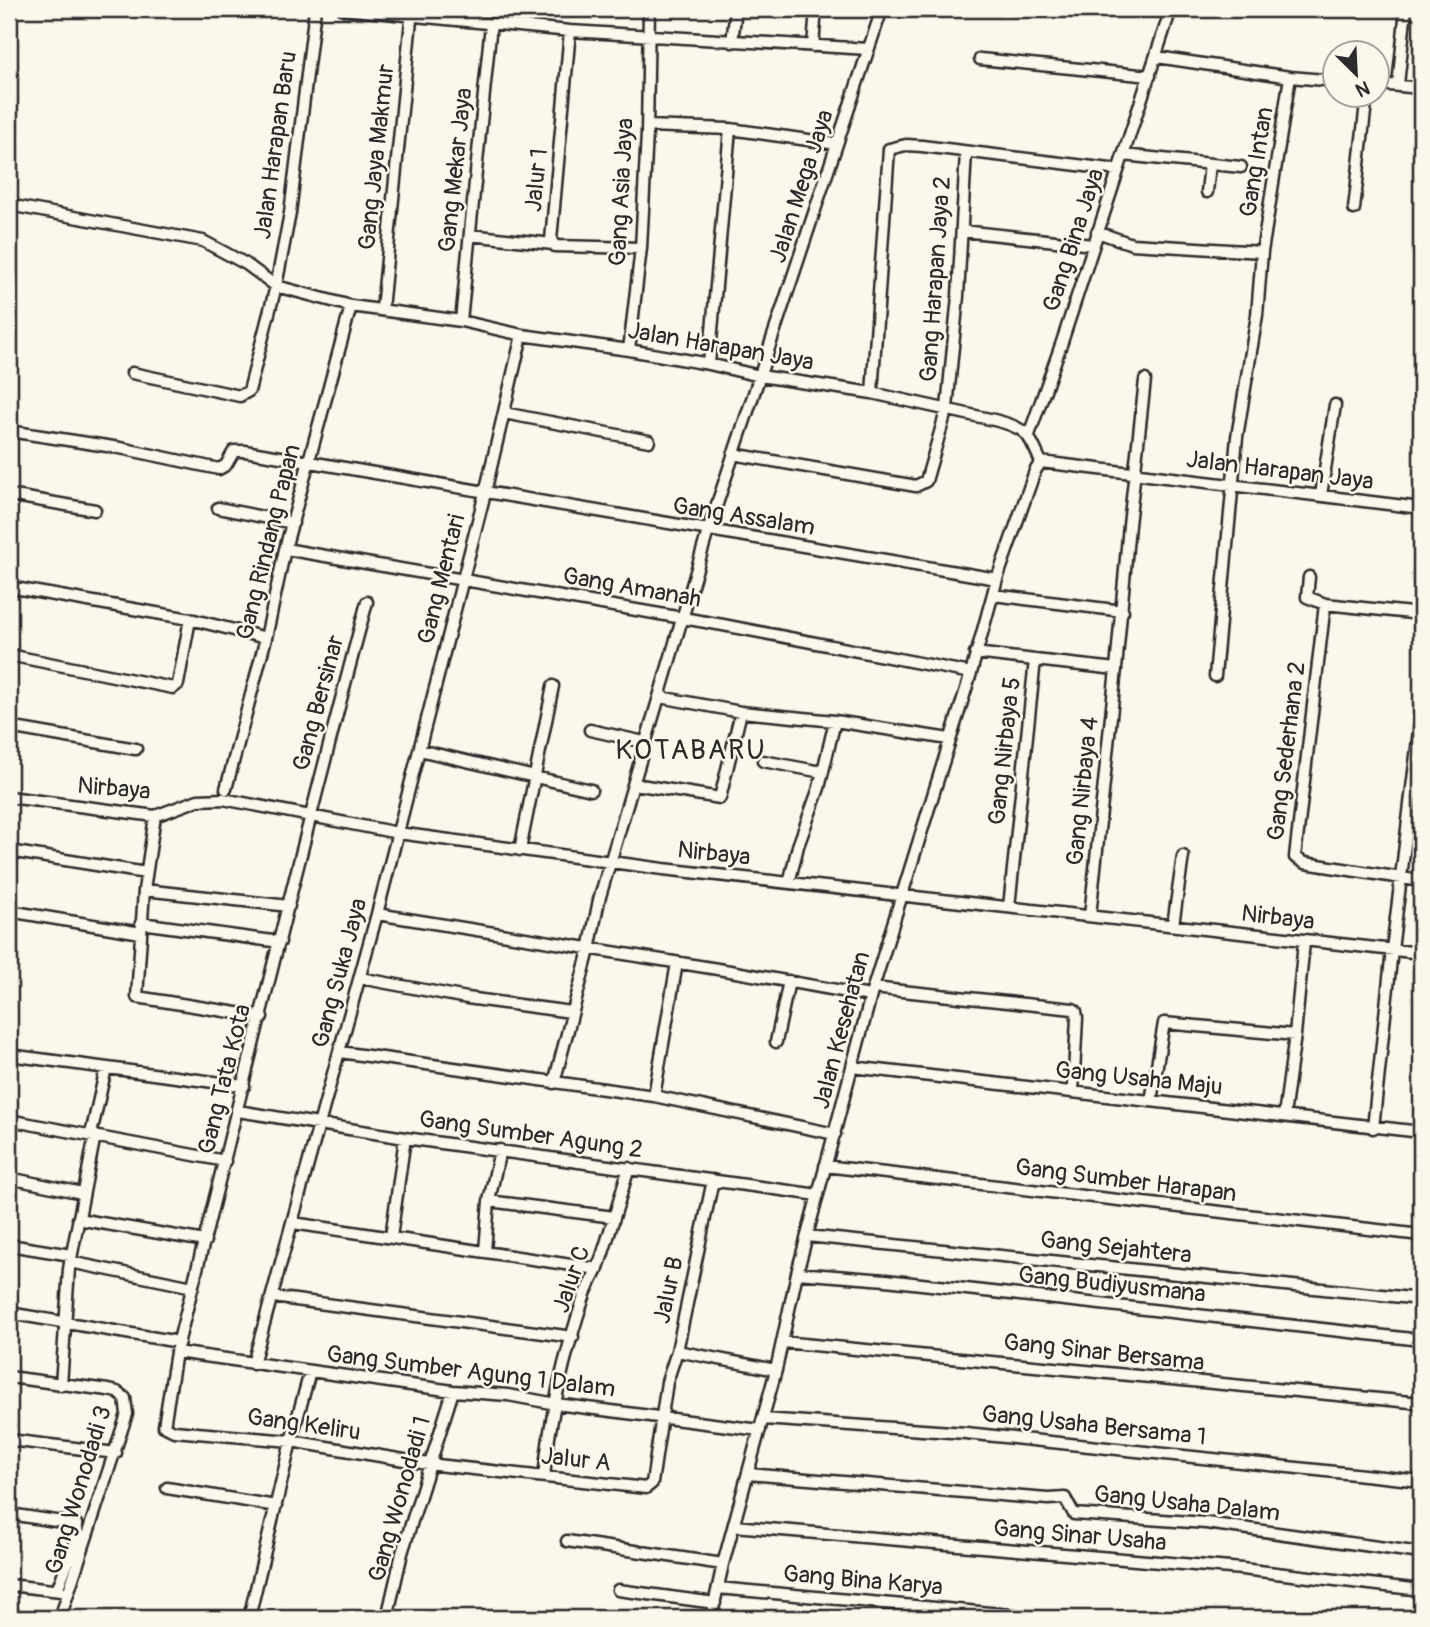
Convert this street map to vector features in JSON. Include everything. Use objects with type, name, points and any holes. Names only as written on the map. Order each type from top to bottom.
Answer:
[{"type":"street","name":"Jalan Harapan Baru","points":[[132,373],[240,396],[249,391],[276,286],[290,213],[315,9]]},
{"type":"street","points":[[343,9],[412,11],[491,24],[570,31],[868,49]]},
{"type":"street","name":"Gang Asia Jaya","points":[[629,350],[641,248],[649,9]]},
{"type":"street","points":[[732,42],[736,9]]},
{"type":"street","points":[[813,46],[816,9]]},
{"type":"street","name":"Jalan Mega Jaya","points":[[554,1083],[589,950],[598,900],[708,531],[882,9]]},
{"type":"street","name":"Gang Bina Jaya","points":[[1029,435],[1171,9]]},
{"type":"street","points":[[1398,85],[1406,9]]},
{"type":"street","name":"Gang Jaya Makmur","points":[[382,309],[412,11]]},
{"type":"street","name":"Gang Mekar Jaya","points":[[461,321],[491,24]]},
{"type":"street","name":"Jalur 1","points":[[570,31],[551,235],[553,244],[575,248],[641,248]]},
{"type":"street","points":[[1157,57],[1290,77],[1322,79]]},
{"type":"street","points":[[980,59],[1150,76]]},
{"type":"street","name":"Gang Intan","points":[[1215,676],[1237,437],[1290,77]]},
{"type":"street","points":[[1392,85],[1421,88]]},
{"type":"street","points":[[1354,209],[1365,108]]},
{"type":"street","points":[[647,126],[730,129],[836,144]]},
{"type":"street","points":[[709,364],[730,129]]},
{"type":"street","points":[[872,393],[889,149],[906,145],[1118,170]]},
{"type":"street","name":"Gang Harapan Jaya 2","points":[[733,454],[916,486],[926,481],[947,408],[966,152]]},
{"type":"street","points":[[1123,155],[1241,167]]},
{"type":"street","points":[[1207,192],[1210,164]]},
{"type":"street","name":"Jalan Harapan Jaya","points":[[9,205],[203,241],[246,264],[276,286],[351,306],[461,321],[522,335],[629,350],[760,376],[872,393],[1014,425],[1029,435]]},
{"type":"street","points":[[962,230],[1093,245]]},
{"type":"street","points":[[1097,232],[1132,244],[1262,253]]},
{"type":"street","points":[[470,235],[553,244]]},
{"type":"street","name":"Gang Rindang Papan","points":[[225,794],[285,549],[351,306]]},
{"type":"street","name":"Gang Mentari","points":[[398,833],[485,493],[522,335]]},
{"type":"street","name":"Gang Nirbaya 4","points":[[1090,916],[1146,380]]},
{"type":"street","points":[[1321,495],[1335,405]]},
{"type":"street","points":[[504,414],[649,442]]},
{"type":"street","name":"Gang Assalam","points":[[9,431],[120,448],[219,469],[226,465],[237,450],[997,579]]},
{"type":"street","points":[[1029,435],[1041,462]]},
{"type":"street","name":"Jalan Harapan Jaya","points":[[1041,462],[1421,508]]},
{"type":"street","name":"Jalan Kesehatan","points":[[711,1618],[776,1370],[797,1273],[871,992],[971,673],[997,579],[1035,471],[1041,462]]},
{"type":"street","points":[[9,495],[94,510]]},
{"type":"street","points":[[218,508],[293,523]]},
{"type":"street","name":"Gang Amanah","points":[[285,549],[463,578],[971,673]]},
{"type":"street","points":[[1308,577],[1307,597],[1325,604],[1421,614]]},
{"type":"street","points":[[9,587],[190,619],[265,638]]},
{"type":"street","points":[[993,595],[1122,611]]},
{"type":"street","name":"Gang Bersinar","points":[[309,815],[367,602]]},
{"type":"street","name":"Gang Sederhana 2","points":[[1325,604],[1295,857],[1305,863],[1421,881]]},
{"type":"street","points":[[9,655],[173,688],[178,684],[190,619]]},
{"type":"street","name":"Gang Nirbaya 5","points":[[975,653],[1035,660],[1009,907]]},
{"type":"street","points":[[1035,660],[1116,669]]},
{"type":"street","points":[[520,849],[553,686]]},
{"type":"street","points":[[660,697],[741,712],[835,721],[949,739]]},
{"type":"street","points":[[634,784],[720,797],[741,712]]},
{"type":"street","points":[[1373,1128],[1421,715]]},
{"type":"street","points":[[789,883],[835,721]]},
{"type":"street","points":[[9,727],[136,749]]},
{"type":"street","points":[[590,730],[644,742]]},
{"type":"street","points":[[419,750],[591,790]]},
{"type":"street","points":[[763,761],[822,772]]},
{"type":"street","name":"Nirbaya","points":[[9,796],[155,816],[198,800],[225,794],[398,833],[789,883],[1421,953]]},
{"type":"street","name":"Gang Tata Kota","points":[[174,1431],[164,1424],[177,1347],[289,906],[309,815]]},
{"type":"street","points":[[155,816],[144,890],[137,997],[261,1017]]},
{"type":"street","name":"Gang Suka Jaya","points":[[253,1364],[321,1124],[398,833]]},
{"type":"street","points":[[9,850],[146,873]]},
{"type":"street","points":[[1173,925],[1183,856]]},
{"type":"street","points":[[144,890],[289,906]]},
{"type":"street","points":[[9,911],[280,942]]},
{"type":"street","points":[[377,914],[789,981],[871,992],[1073,1009],[1077,1018],[1073,1092]]},
{"type":"street","points":[[1284,1116],[1304,942]]},
{"type":"street","points":[[654,1096],[677,963]]},
{"type":"street","points":[[360,978],[467,998],[571,1012]]},
{"type":"street","points":[[776,1042],[789,981]]},
{"type":"street","points":[[1152,1101],[1164,1023],[1295,1035]]},
{"type":"street","points":[[340,1052],[654,1096],[835,1134]]},
{"type":"street","points":[[9,1055],[244,1086]]},
{"type":"street","name":"Gang Usaha Maju","points":[[852,1067],[1421,1132]]},
{"type":"street","points":[[9,1377],[61,1385],[71,1258],[106,1068]]},
{"type":"street","name":"Gang Sumber Agung 2","points":[[238,1111],[405,1138],[818,1195]]},
{"type":"street","points":[[9,1120],[225,1161]]},
{"type":"street","points":[[391,1237],[405,1138]]},
{"type":"street","points":[[485,1251],[489,1201],[500,1150]]},
{"type":"street","name":"Gang Sumber Harapan","points":[[825,1166],[1421,1235]]},
{"type":"street","name":"Jalur C","points":[[544,1477],[547,1446],[573,1337],[586,1293],[598,1269],[629,1168]]},
{"type":"street","points":[[9,1178],[82,1193]]},
{"type":"street","name":"Jalur B","points":[[713,1180],[677,1351],[776,1370]]},
{"type":"street","points":[[489,1201],[614,1217]]},
{"type":"street","points":[[78,1219],[205,1241]]},
{"type":"street","points":[[293,1223],[598,1269]]},
{"type":"street","name":"Gang Sejahtera","points":[[807,1236],[1421,1299]]},
{"type":"street","points":[[9,1245],[193,1287]]},
{"type":"street","name":"Gang Budiyusmana","points":[[797,1273],[900,1281],[1421,1340]]},
{"type":"street","points":[[273,1297],[573,1337]]},
{"type":"street","name":"Gang Sumber Agung 1 Dalam","points":[[9,1312],[66,1321],[253,1364],[453,1391],[508,1395],[556,1404],[760,1430]]},
{"type":"street","name":"Gang Sinar Bersama","points":[[782,1342],[1421,1403]]},
{"type":"street","points":[[661,1417],[667,1382],[677,1351]]},
{"type":"street","points":[[249,1618],[310,1372]]},
{"type":"street","name":"Gang Wonodadi 3","points":[[60,1618],[127,1414],[125,1398],[117,1392],[61,1385]]},
{"type":"street","name":"Gang Wonodadi 1","points":[[387,1618],[402,1553],[453,1391]]},
{"type":"street","name":"Jalur A","points":[[428,1464],[649,1487],[652,1483],[661,1417]]},
{"type":"street","name":"Gang Usaha Bersama 1","points":[[763,1419],[966,1433],[1421,1481]]},
{"type":"street","name":"Gang Keliru","points":[[174,1431],[291,1441],[428,1464]]},
{"type":"street","points":[[9,1440],[116,1453]]},
{"type":"street","name":"Gang Usaha Dalam","points":[[748,1474],[1048,1499],[1065,1498],[1074,1514],[1206,1523],[1421,1553]]},
{"type":"street","points":[[167,1489],[276,1506]]},
{"type":"street","points":[[9,1514],[76,1524],[78,1535],[57,1590]]},
{"type":"street","name":"Gang Sinar Usaha","points":[[734,1526],[1242,1569],[1421,1590]]},
{"type":"street","points":[[567,1541],[723,1564]]},
{"type":"street","points":[[9,1585],[69,1592]]},
{"type":"street","name":"Gang Bina Karya","points":[[718,1588],[1046,1618]]},
{"type":"street","points":[[618,1590],[715,1603]]},
{"type":"district","name":"KOTABARU","points":[[691,749]]}]
